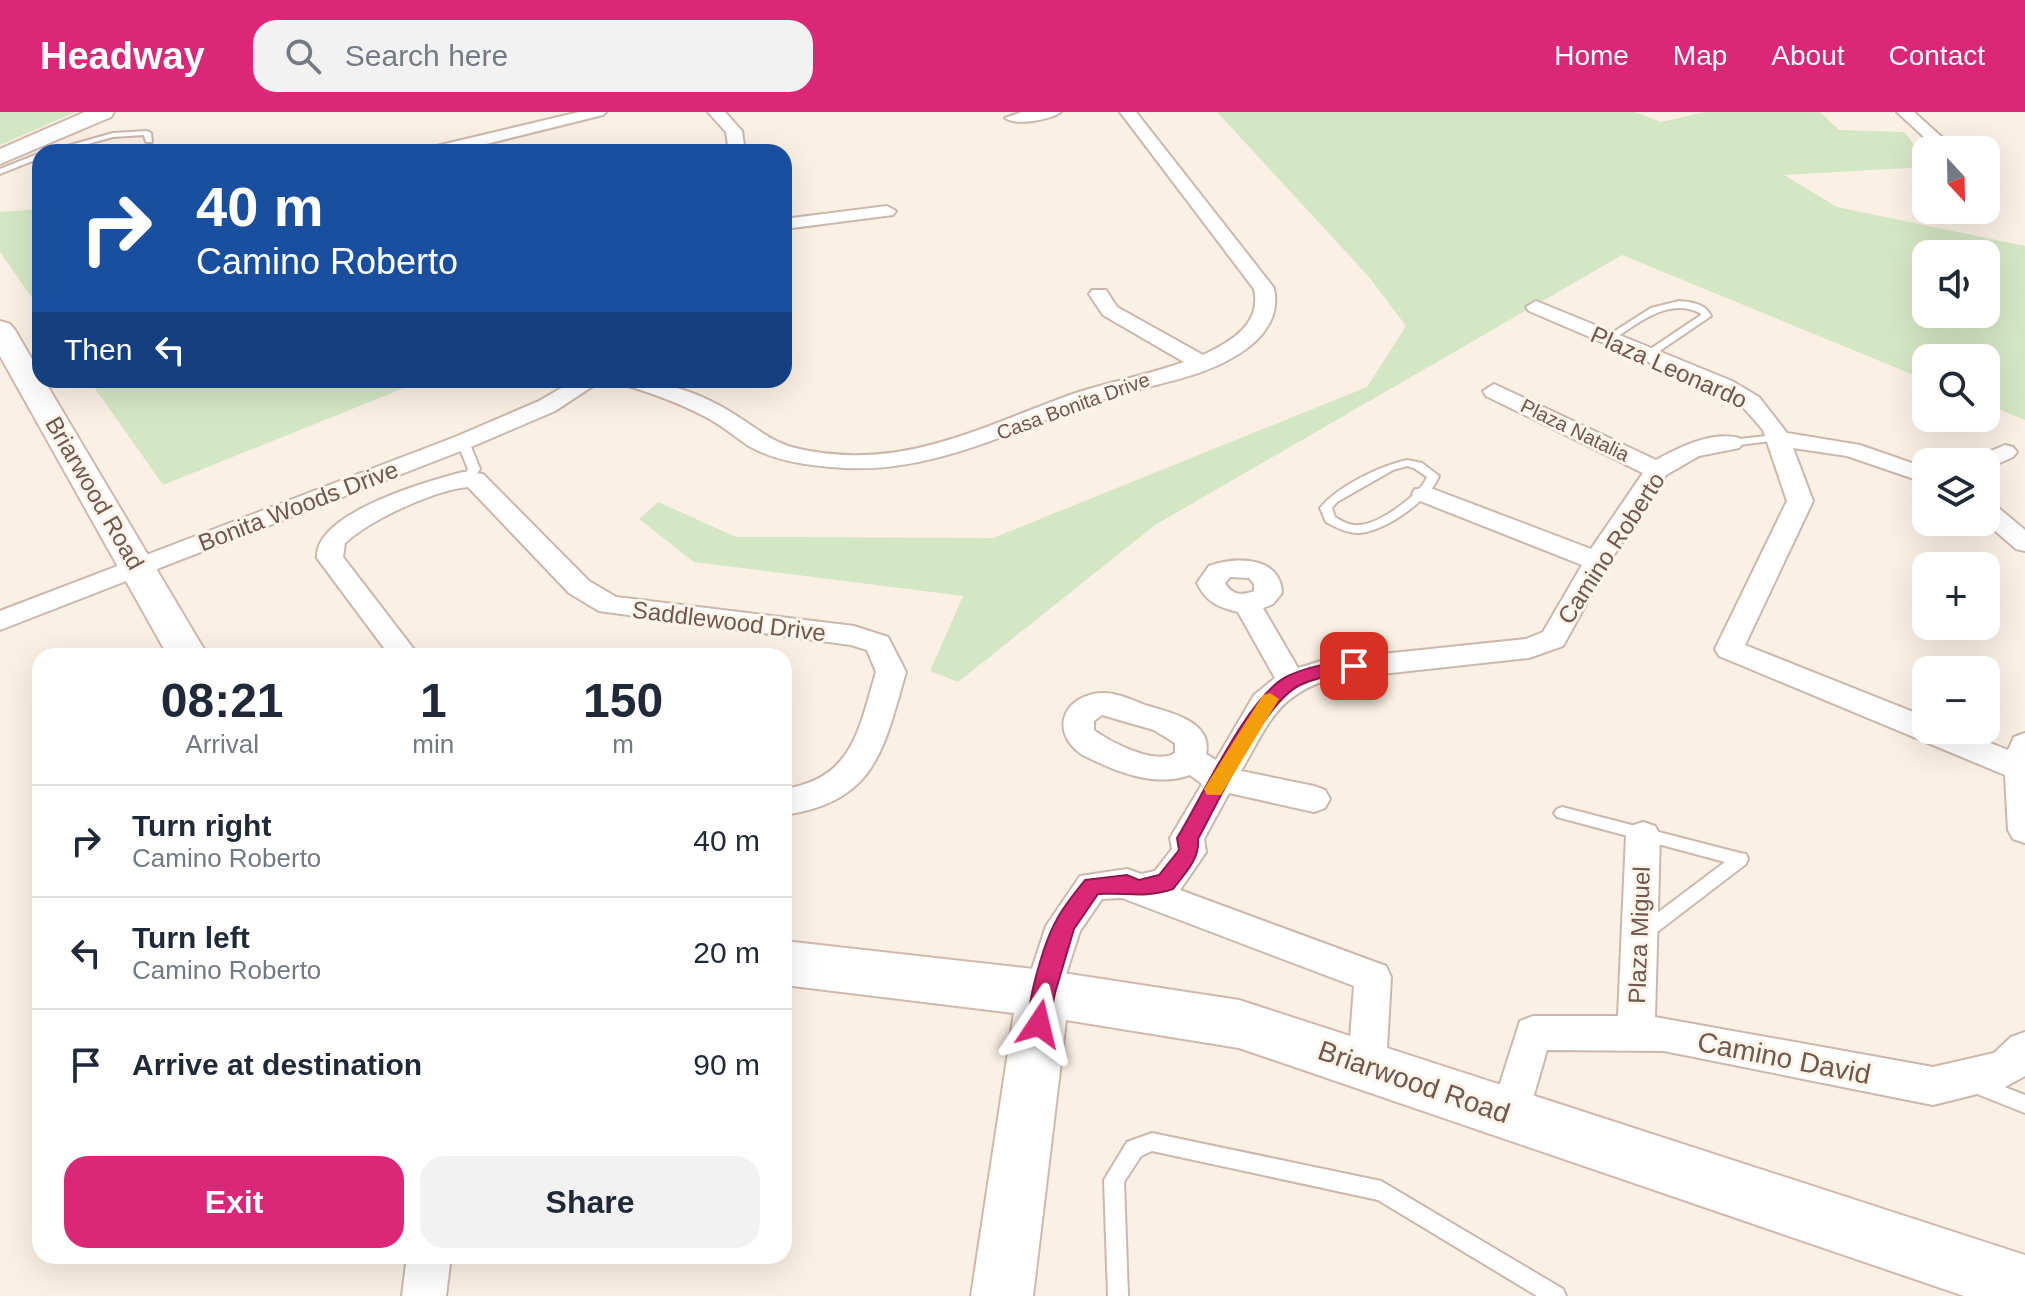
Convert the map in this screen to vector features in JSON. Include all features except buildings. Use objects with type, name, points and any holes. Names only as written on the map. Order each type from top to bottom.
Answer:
[{"type":"main road","points":[[0,157],[103,112]]},
{"type":"main road","name":"Briarwood Road","points":[[0,330],[32,385]]},
{"type":"main road","name":"Briarwood Road","points":[[34,388],[183,648]]},
{"type":"main road","name":"Briarwood Road","points":[[792,964],[1043,993],[1239,1024],[2025,1286]]},
{"type":"main road","points":[[1002,1296],[1043,993]]},
{"type":"street","points":[[467,144],[598,112]]},
{"type":"street","points":[[716,112],[734,131],[736,144]]},
{"type":"street","points":[[1013,118],[1053,112]]},
{"type":"street","name":"Casa Bonita Drive","points":[[661,388],[675,392],[725,419],[763,444],[822,459],[866,462],[916,458],[962,448],[1082,398],[1200,362],[1229,350],[1250,335],[1264,316],[1267,297],[1264,288],[1128,112]]},
{"type":"street","points":[[1905,112],[1932,136]]},
{"type":"street","points":[[792,223],[887,211]]},
{"type":"street","points":[[1099,294],[1110,311],[1200,362]]},
{"type":"street","name":"Plaza Leonardo","points":[[1536,307],[1724,386],[1751,402],[1769,420],[1800,501],[1729,649],[1912,724]]},
{"type":"street","name":"Bonita Woods Drive","points":[[0,621],[463,442],[547,406],[577,388]]},
{"type":"street","name":"Plaza Natalia","points":[[1494,391],[1657,470]]},
{"type":"street","points":[[1775,438],[1852,450],[1912,471]]},
{"type":"street","name":"Camino Roberto","points":[[1137,889],[1166,883],[1189,852],[1187,838],[1219,779],[1265,703],[1291,681],[1325,670],[1529,648],[1553,639],[1597,561],[1657,470],[1692,450],[1731,443]]},
{"type":"street","points":[[399,648],[330,558],[334,539],[351,526],[448,481],[469,478]]},
{"type":"street","name":"Saddlewood Drive","points":[[469,478],[494,498],[579,587],[609,605],[854,636],[878,644],[891,672],[859,764],[833,788],[792,800]]},
{"type":"street","points":[[1424,494],[1597,561]]},
{"type":"street","points":[[2000,522],[2025,543]]},
{"type":"street","points":[[1247,604],[1291,681]]},
{"type":"street","name":"Plaza Leonardo","points":[[1978,744],[2022,756]]},
{"type":"street","points":[[2022,756],[2025,830]]},
{"type":"street","points":[[1189,758],[1219,779],[1314,799]]},
{"type":"street","name":"Plaza Miguel","points":[[1636,1035],[1643,835]]},
{"type":"street","name":"Camino Roberto","points":[[1043,993],[1064,926],[1092,886],[1127,883],[1373,977],[1367,1066]]},
{"type":"street","name":"Camino David","points":[[1510,1115],[1533,1033],[1664,1034],[1933,1086],[2005,1069],[2025,1050]]},
{"type":"street","points":[[424,1296],[428,1264]]},
{"type":"lane","points":[[82,144],[125,133],[147,133],[149,140]]},
{"type":"lane","points":[[0,172],[32,158]]},
{"type":"lane","points":[[1609,338],[1670,304],[1684,302],[1704,311],[1706,316],[1648,354]]},
{"type":"lane","name":"Camino Roberto","points":[[1731,443],[1775,438]]},
{"type":"lane","points":[[463,442],[474,469],[469,478]]},
{"type":"lane","points":[[1407,463],[1427,470],[1433,476],[1432,484],[1424,494],[1367,528],[1343,526],[1327,514],[1328,504],[1333,500],[1397,464],[1407,463]]},
{"type":"lane","points":[[1562,813],[1740,859],[1639,937]]},
{"type":"lane","points":[[1963,1079],[2025,1104]]},
{"type":"lane","points":[[1118,1296],[1114,1180],[1134,1149],[1152,1142],[1381,1191],[1556,1296]]},
{"type":"green space","points":[[0,112],[76,112],[0,145]]},
{"type":"green space","points":[[1217,112],[1635,112],[1661,122],[1705,112],[1820,112],[1839,130],[1904,132],[1912,142],[1912,168],[1784,175],[1837,207],[1996,240],[1912,240],[1912,328],[2000,328],[2000,241],[2025,246],[2025,420],[2000,410],[2000,344],[1912,344],[1912,374],[1622,255],[1155,525],[958,682],[930,671],[963,596],[694,562],[639,519],[658,502],[736,537],[993,538],[1367,387],[1406,326],[1369,277]]},
{"type":"green space","points":[[32,210],[32,298],[0,252],[0,212]]},
{"type":"green space","points":[[95,388],[404,388],[163,485]]},
{"type":"slow traffic","points":[[1214,789],[1270,699]]},
{"type":"route","points":[[1039,1024],[1043,993],[1064,926],[1092,886],[1127,883],[1137,889],[1166,883],[1189,852],[1187,838],[1265,703],[1291,681],[1325,670],[1354,666]]}]
